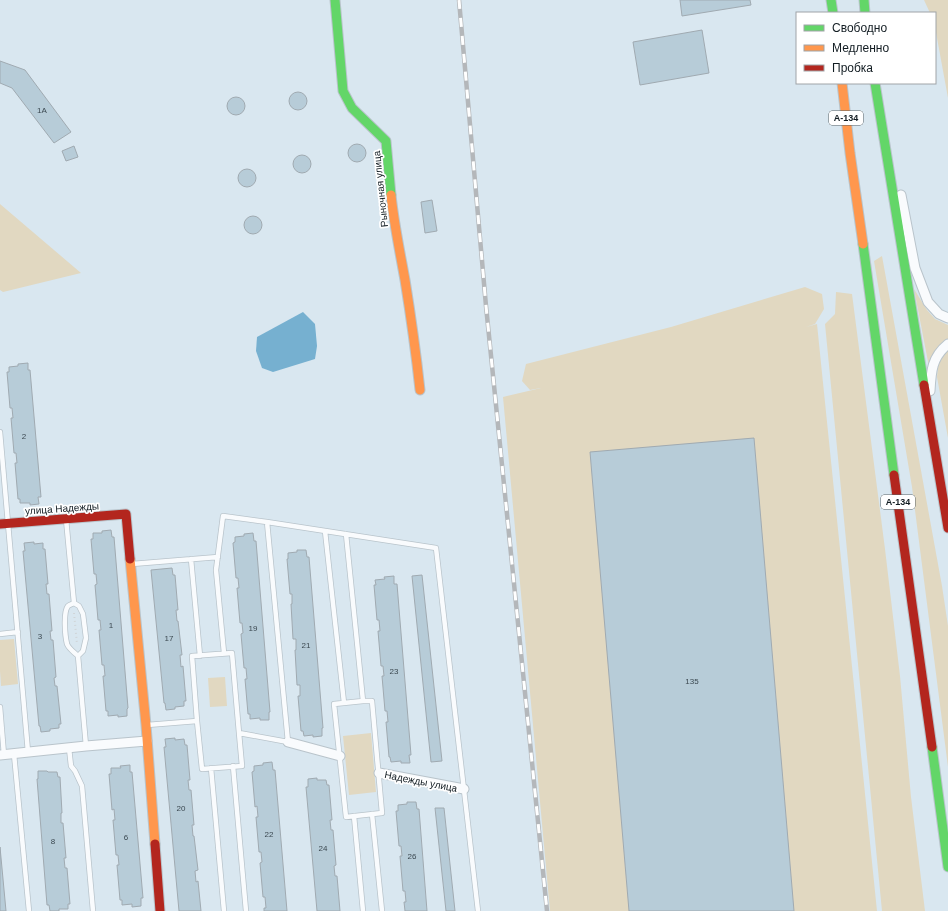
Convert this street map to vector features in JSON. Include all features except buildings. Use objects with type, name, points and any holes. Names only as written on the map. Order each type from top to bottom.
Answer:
[{"type":"main road","name":"Рыночная улица","points":[[335,0],[343,92],[352,108],[386,141],[394,222],[405,281],[417,359],[420,390]]},
{"type":"main road","points":[[831,0],[833,12]]},
{"type":"main road","points":[[864,0],[865,12]]},
{"type":"main road","name":"А-134","points":[[842,84],[852,168],[948,867]]},
{"type":"main road","points":[[876,84],[948,528]]},
{"type":"main road","name":"улица Надежды","points":[[4,523],[126,514],[130,564]]},
{"type":"main road","points":[[130,564],[146,725],[160,911]]},
{"type":"street","points":[[876,84],[915,268],[928,302],[939,314],[948,318]]},
{"type":"street","points":[[931,424],[931,377],[936,358],[942,349],[948,344]]},
{"type":"street","points":[[2,755],[147,741]]},
{"type":"street","points":[[288,742],[340,756]]},
{"type":"street","name":"Надежды улица","points":[[379,773],[464,789]]},
{"type":"lane","points":[[0,432],[4,523],[18,632],[28,752]]},
{"type":"lane","points":[[936,461],[948,500]]},
{"type":"lane","points":[[224,653],[216,570],[223,516],[436,548],[478,911]]},
{"type":"lane","points":[[66,518],[74,603]]},
{"type":"lane","points":[[239,733],[288,742],[267,522]]},
{"type":"lane","points":[[325,531],[344,703]]},
{"type":"lane","points":[[346,534],[364,701]]},
{"type":"lane","points":[[130,564],[218,556]]},
{"type":"lane","points":[[191,559],[200,656]]},
{"type":"lane","points":[[74,603],[69,605],[65,611],[65,618],[68,644],[71,650],[78,656],[86,746]]},
{"type":"lane","points":[[74,603],[79,606],[83,614],[86,638],[83,651],[78,656]]},
{"type":"lane","points":[[0,634],[18,632]]},
{"type":"lane","points":[[232,653],[242,766],[202,769],[192,656],[200,656],[232,653]]},
{"type":"lane","points":[[372,701],[382,813],[346,817],[334,704],[344,703],[372,701]]},
{"type":"lane","points":[[0,707],[2,755]]},
{"type":"lane","points":[[146,725],[197,721]]},
{"type":"lane","points":[[70,748],[71,766],[82,786],[93,911]]},
{"type":"lane","points":[[14,754],[29,911]]},
{"type":"lane","points":[[233,766],[246,911]]},
{"type":"lane","points":[[211,768],[224,911]]},
{"type":"lane","points":[[372,814],[382,911]]},
{"type":"lane","points":[[354,816],[363,911]]},
{"type":"path","points":[[74,603],[78,656]]},
{"type":"shaded area","points":[[924,0],[948,0],[948,98],[936,32],[936,12],[930,12]]},
{"type":"shaded area","points":[[0,204],[81,273],[3,292],[0,290]]},
{"type":"shaded area","points":[[882,256],[948,626],[948,767],[912,487],[874,261]]},
{"type":"shaded area","points":[[805,287],[822,294],[824,309],[815,324],[806,327],[817,324],[877,911],[550,911],[503,397],[541,388],[530,390],[522,381],[526,364],[671,327]]},
{"type":"shaded area","points":[[914,289],[927,310],[935,319],[948,325],[948,340],[930,372]]},
{"type":"shaded area","points":[[836,292],[852,294],[885,549],[900,676],[911,797],[925,911],[882,911],[825,324],[835,314]]},
{"type":"shaded area","points":[[948,348],[948,438],[937,377],[938,366],[941,358]]},
{"type":"shaded area","points":[[14,639],[18,684],[1,686],[0,640]]},
{"type":"shaded area","points":[[225,677],[227,706],[210,707],[208,678]]},
{"type":"shaded area","points":[[371,733],[376,792],[349,795],[343,736]]},
{"type":"water","points":[[303,312],[315,324],[317,346],[315,359],[273,372],[262,368],[256,351],[257,337]]},
{"type":"railway","points":[[459,0],[486,306],[547,911]]},
{"type":"traffic: fast","points":[[335,0],[343,91],[352,108],[386,141],[391,195]]},
{"type":"traffic: fast","points":[[831,0],[833,12]]},
{"type":"traffic: fast","points":[[864,0],[865,12]]},
{"type":"traffic: fast","points":[[875,84],[924,385]]},
{"type":"traffic: fast","points":[[863,244],[894,475]]},
{"type":"traffic: fast","points":[[932,747],[948,867]]},
{"type":"traffic: slow","points":[[842,84],[863,244]]},
{"type":"traffic: slow","points":[[391,195],[395,227],[405,280],[420,390]]},
{"type":"traffic: slow","points":[[130,559],[146,725],[155,844]]},
{"type":"traffic: jam","points":[[924,385],[948,528]]},
{"type":"traffic: jam","points":[[894,475],[932,747]]},
{"type":"traffic: jam","points":[[0,524],[126,514],[130,559]]},
{"type":"traffic: jam","points":[[155,844],[160,911]]}]
